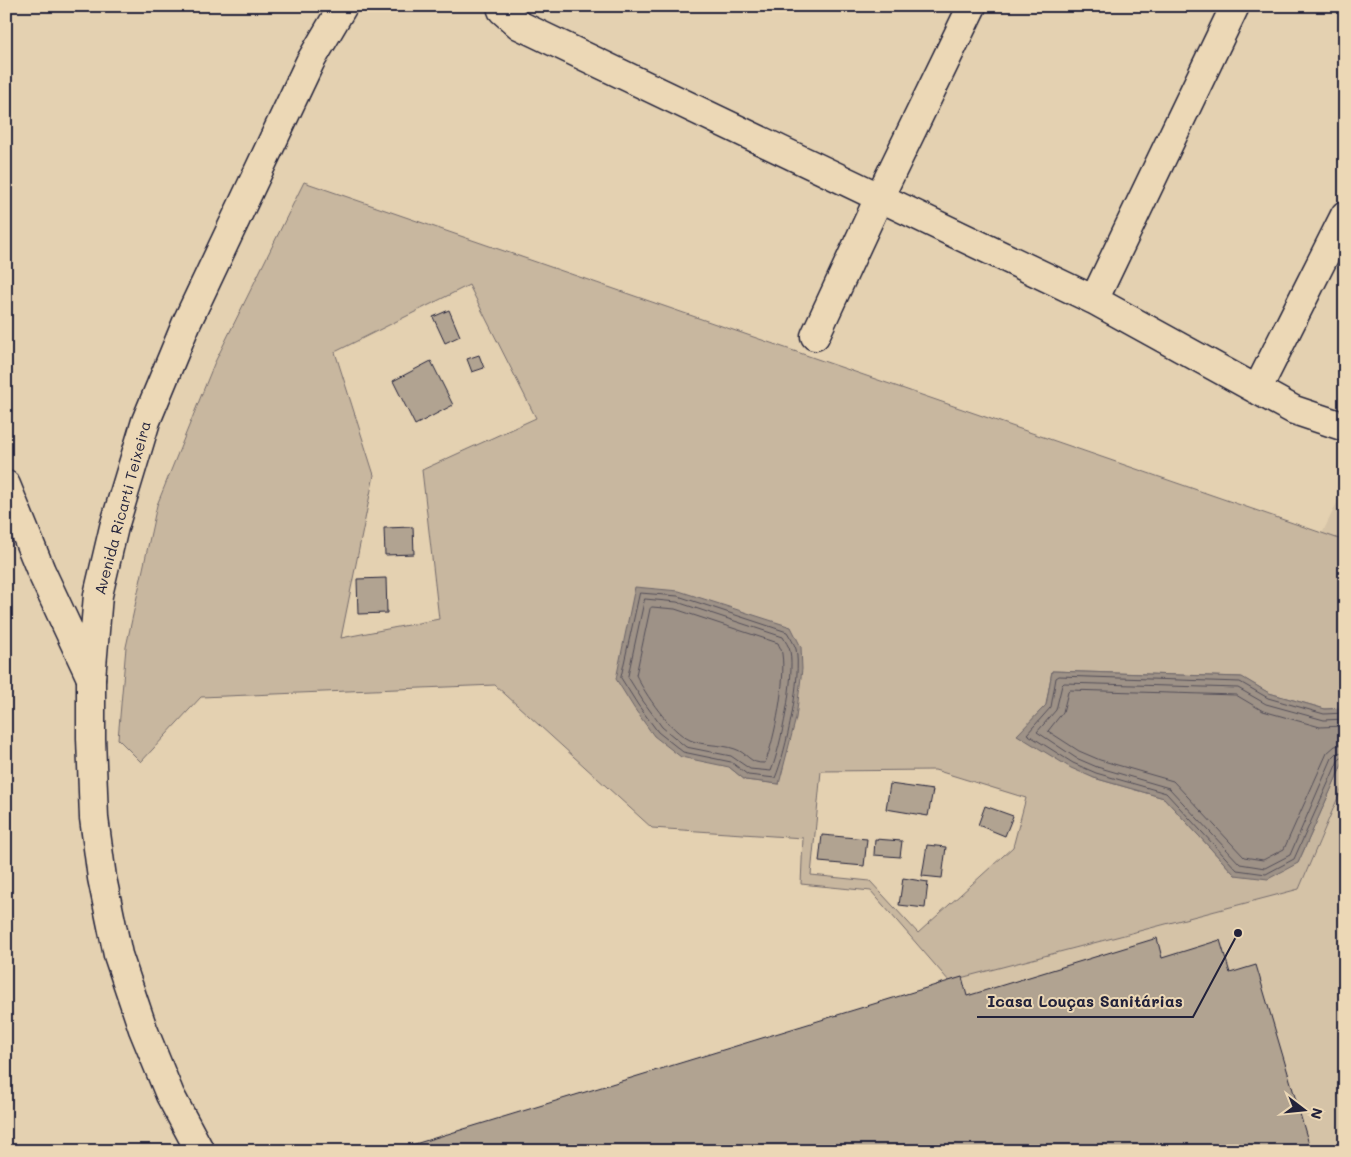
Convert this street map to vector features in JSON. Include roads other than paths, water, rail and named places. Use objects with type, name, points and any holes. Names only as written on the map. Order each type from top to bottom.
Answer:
[{"type":"street","name":"Avenida Ricarti Teixeira","points":[[310,62],[325,6]]},
{"type":"street","name":"Avenida Ricarti Teixeira","points":[[200,1151],[170,1095],[142,1029],[118,955],[102,878],[94,818],[91,738],[91,678],[98,595],[114,527],[146,421],[187,322],[310,62],[343,6]]},
{"type":"street","points":[[501,6],[502,10],[519,25],[1094,300],[1294,410],[1345,427]]},
{"type":"street","points":[[815,336],[972,6]]},
{"type":"street","points":[[1094,300],[1235,6]]},
{"type":"street","points":[[1257,390],[1345,214]]},
{"type":"street","points":[[6,485],[41,571],[91,678]]},
{"type":"water","points":[[635,587],[679,591],[791,627],[801,647],[802,669],[796,718],[779,784],[745,780],[729,767],[681,757],[654,736],[616,679]]},
{"type":"water","points":[[1052,671],[1242,677],[1269,693],[1325,709],[1345,708],[1345,758],[1298,863],[1268,879],[1235,875],[1164,798],[1094,778],[1071,768],[1017,735],[1046,705]]},
{"type":"place","name":"Icasa Louças Sanitárias","points":[[1238,933]]}]
